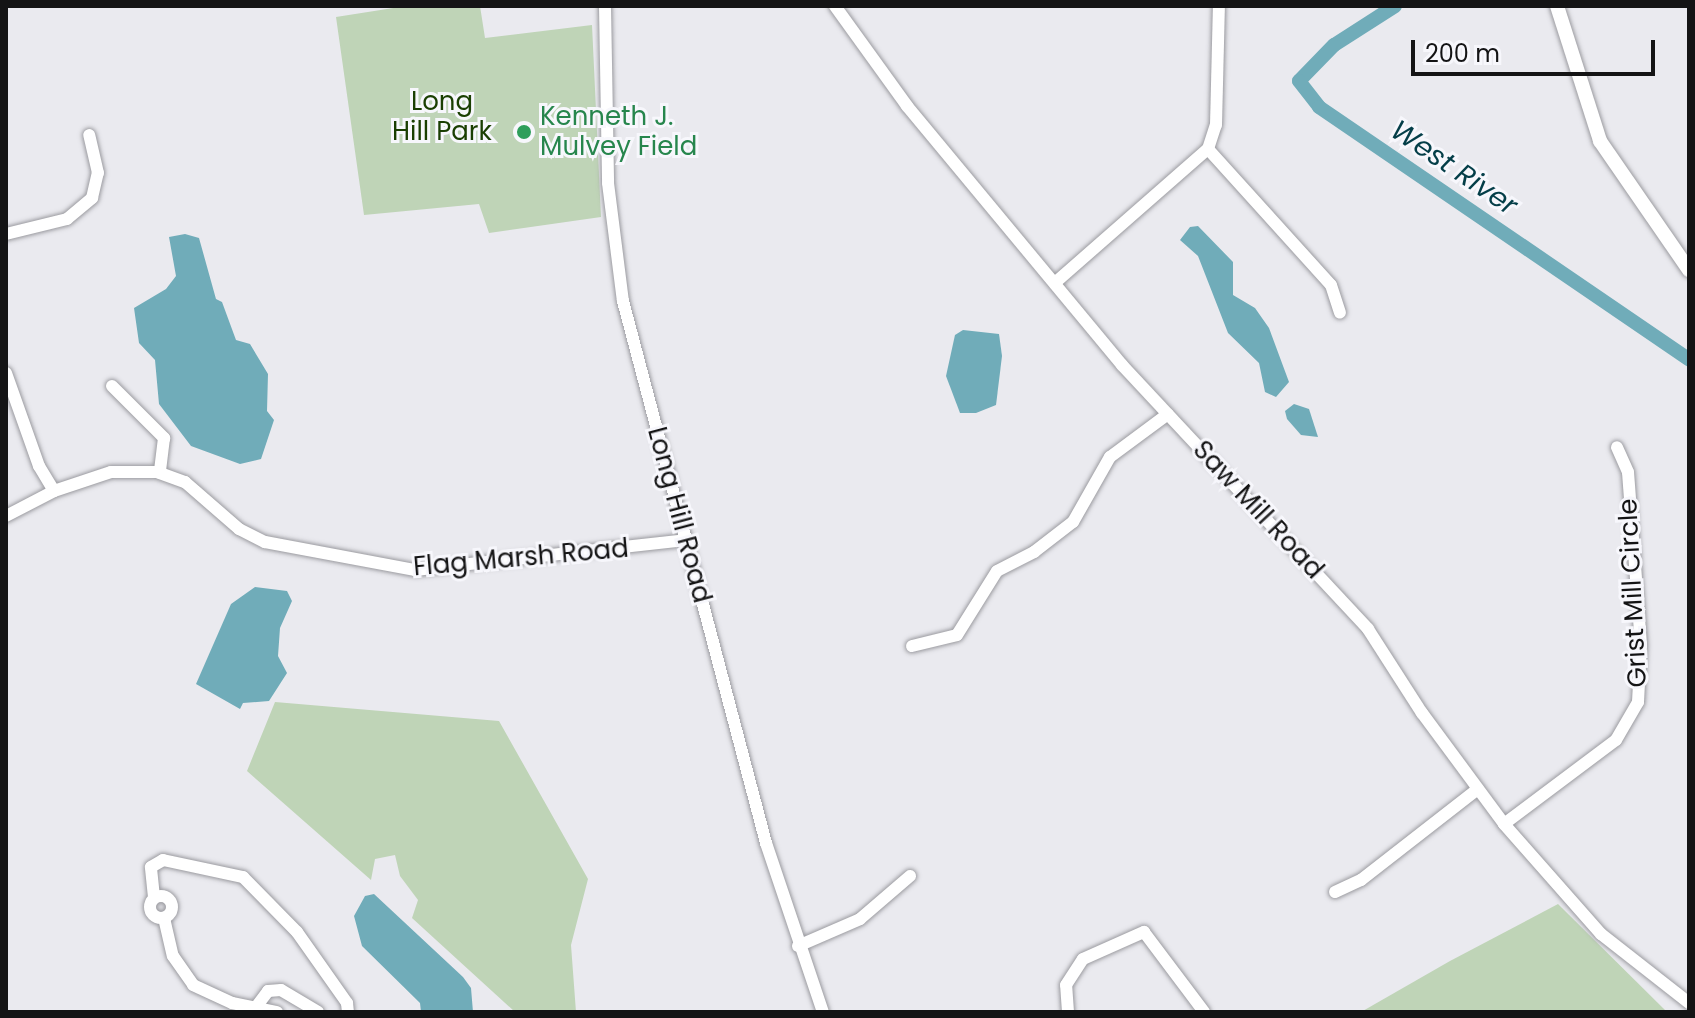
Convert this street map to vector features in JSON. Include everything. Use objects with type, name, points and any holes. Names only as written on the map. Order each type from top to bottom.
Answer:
[{"type":"main road","points":[[1557,6],[1600,141],[1689,270]]},
{"type":"street","name":"Long Hill Road","points":[[605,6],[606,146],[615,257],[685,540],[798,946],[823,1012]]},
{"type":"street","name":"Saw Mill Road","points":[[835,6],[907,106],[1168,414],[1368,629],[1504,824],[1601,934],[1689,1003]]},
{"type":"street","points":[[1057,281],[1208,149],[1216,125],[1219,6]]},
{"type":"street","points":[[6,234],[67,219],[92,198],[98,173],[89,135]]},
{"type":"street","points":[[1208,149],[1331,285],[1340,313]]},
{"type":"street","points":[[6,373],[39,466],[54,491]]},
{"type":"street","points":[[112,386],[164,438],[160,473]]},
{"type":"street","points":[[912,646],[957,635],[997,571],[1034,552],[1073,522],[1110,457],[1168,414]]},
{"type":"street","name":"Grist Mill Circle","points":[[1504,824],[1616,740],[1638,702],[1641,645],[1628,472],[1617,447]]},
{"type":"street","name":"Flag Marsh Road","points":[[6,516],[54,491],[111,472],[160,473],[185,482],[239,529],[265,542],[415,570],[685,540]]},
{"type":"street","points":[[1335,892],[1361,880],[1478,789]]},
{"type":"street","points":[[274,1012],[211,996],[193,985],[180,969],[164,918],[172,903],[165,896],[154,897],[151,867],[163,860],[243,877],[297,932],[347,1003],[348,1012]]},
{"type":"street","points":[[798,946],[846,927],[910,876]]},
{"type":"street","points":[[1068,1012],[1066,985],[1083,959],[1144,932],[1204,1012]]},
{"type":"street","points":[[256,1007],[268,991],[281,990],[318,1012]]},
{"type":"green space","name":"Long Hill Park","points":[[406,6],[480,6],[485,38],[592,25],[601,217],[489,233],[479,204],[364,215],[336,17]]},
{"type":"green space","points":[[275,702],[499,721],[588,879],[571,945],[576,1012],[515,1012],[412,918],[418,900],[400,876],[395,855],[375,859],[371,880],[247,771]]},
{"type":"green space","points":[[1558,904],[1667,1012],[1361,1012],[1450,961]]},
{"type":"water","points":[[1198,226],[1233,262],[1233,295],[1255,308],[1269,328],[1289,382],[1276,397],[1265,392],[1259,363],[1228,333],[1198,256],[1180,240],[1190,227]]},
{"type":"water","points":[[185,234],[199,238],[216,299],[222,302],[236,340],[250,344],[268,374],[267,411],[274,420],[261,459],[240,464],[191,446],[159,404],[155,360],[139,343],[134,308],[166,289],[176,276],[169,237]]},
{"type":"water","points":[[963,330],[999,334],[1002,356],[996,405],[976,413],[960,413],[946,376],[955,335]]},
{"type":"water","points":[[1294,404],[1309,409],[1318,437],[1301,435],[1287,419],[1285,411]]},
{"type":"water","points":[[255,587],[287,591],[292,601],[280,628],[278,656],[287,673],[269,701],[243,703],[240,709],[196,684],[231,604]]},
{"type":"water","points":[[374,894],[463,977],[471,988],[473,1012],[421,1012],[420,1003],[362,946],[354,916],[365,896]]},
{"type":"waterway","name":"West River","points":[[1395,6],[1334,45],[1299,81],[1319,107],[1689,359]]},
{"type":"place","name":"Kenneth J. Mulvey Field","points":[[524,132]]}]
